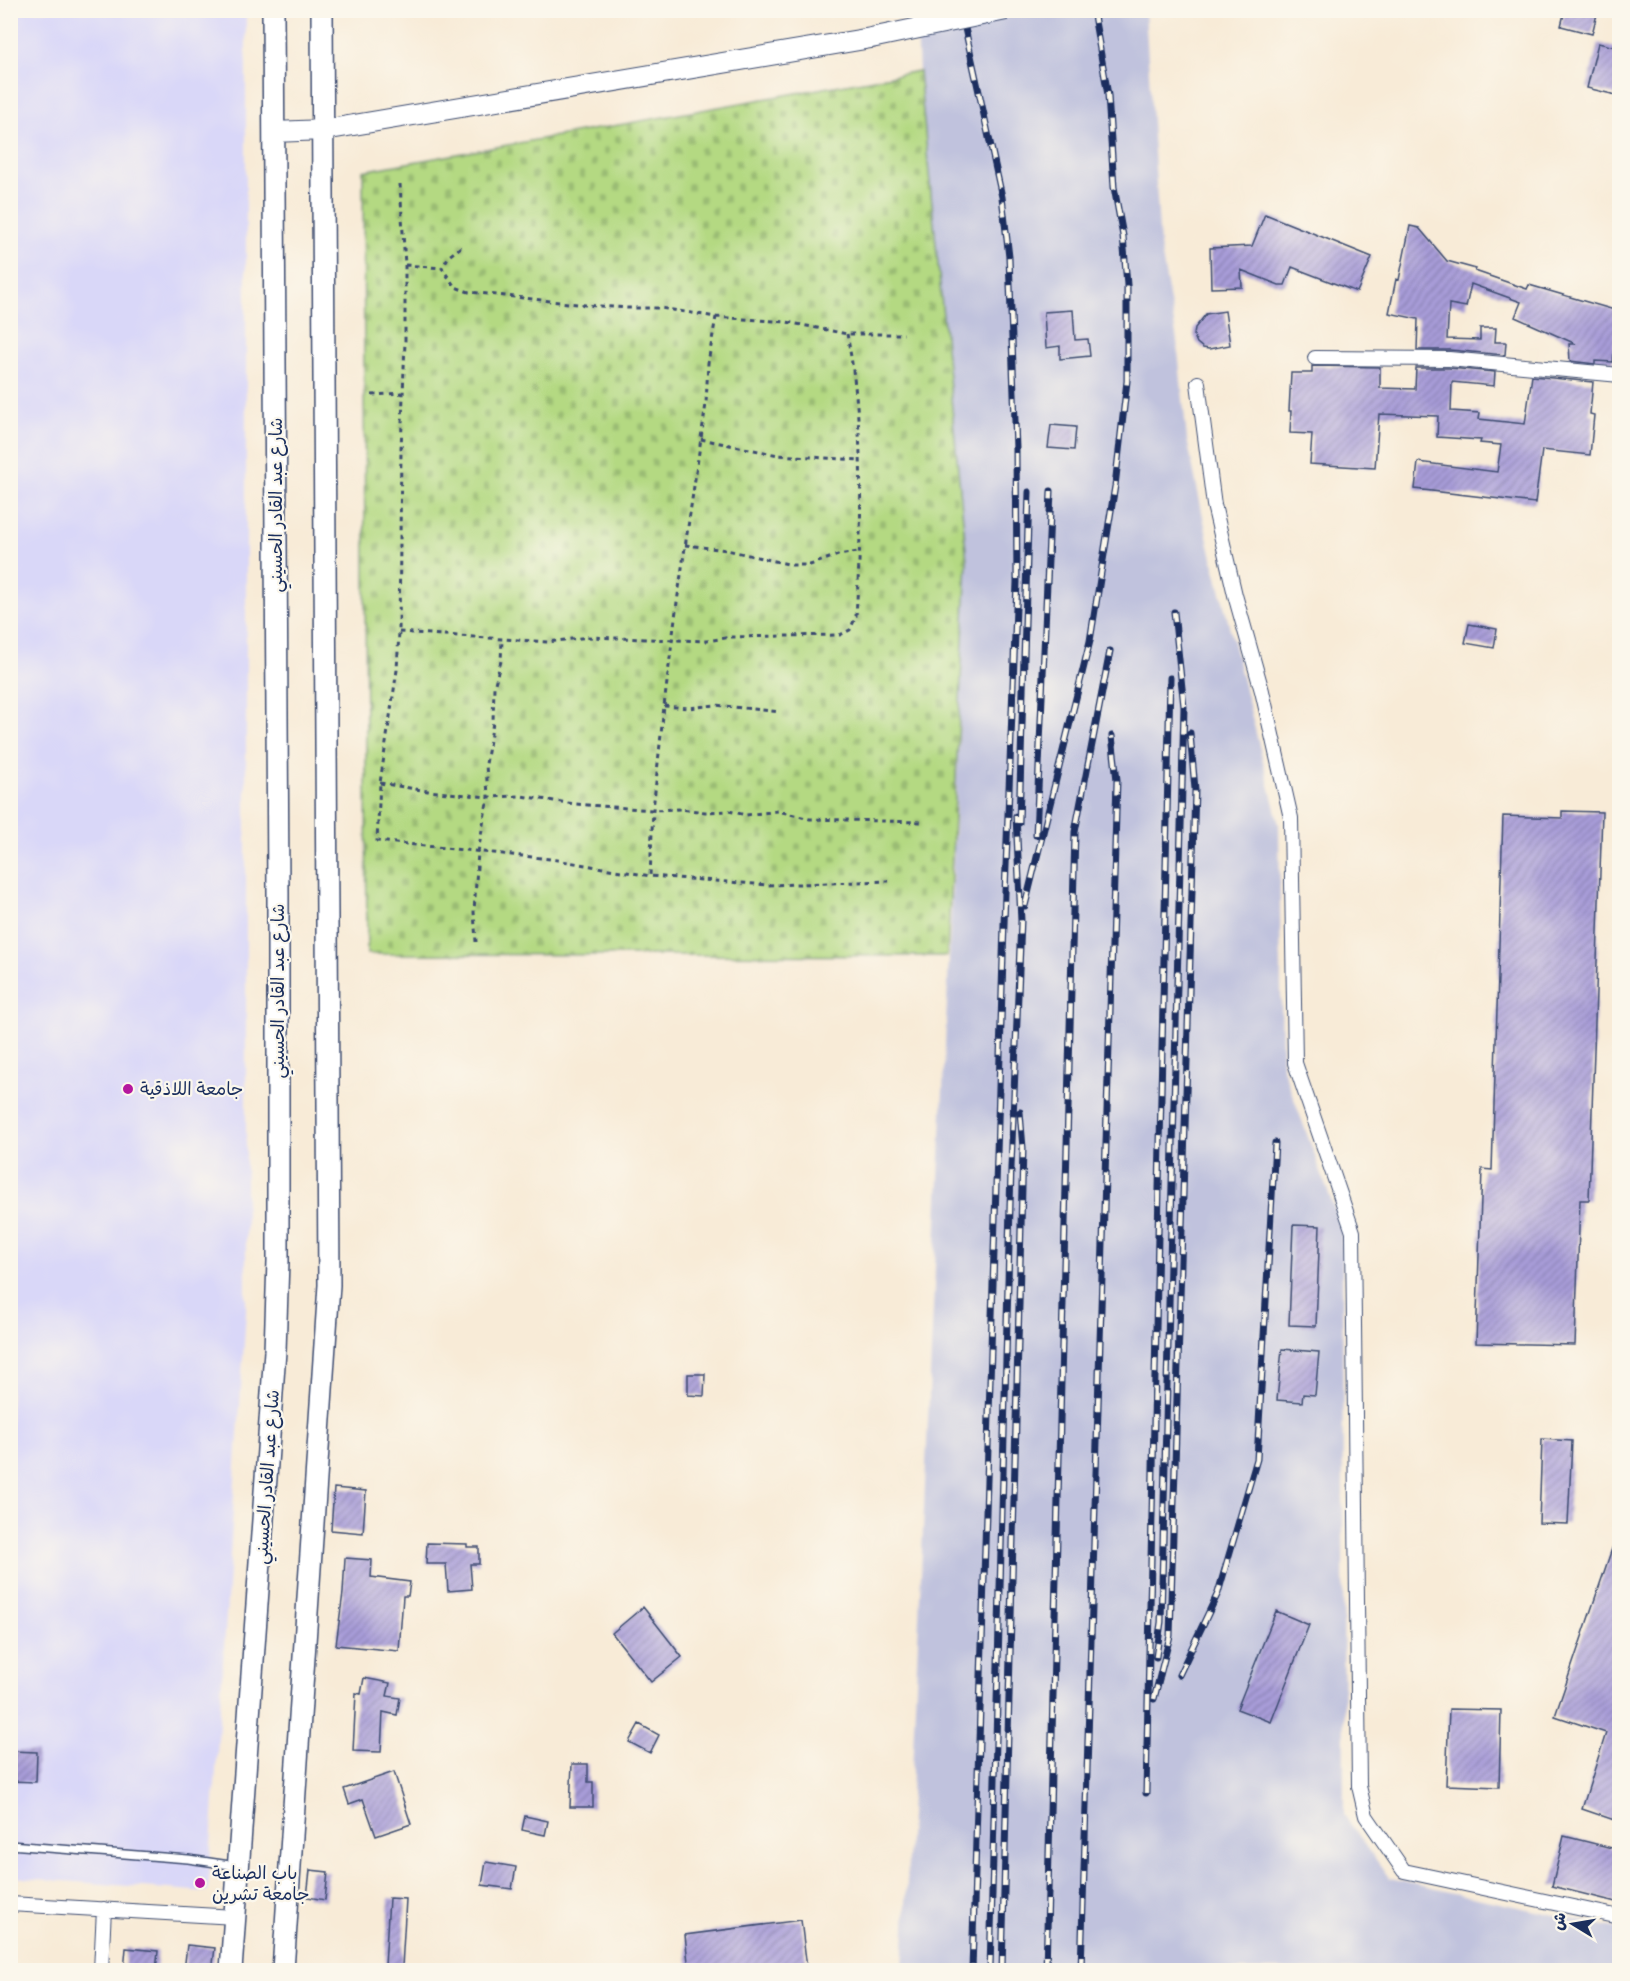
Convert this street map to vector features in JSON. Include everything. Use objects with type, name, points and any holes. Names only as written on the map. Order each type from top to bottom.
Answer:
[{"type":"main road","name":"شارع عبد القادر الحسيني","points":[[231,1971],[276,1351],[278,892],[273,10]]},
{"type":"main road","points":[[283,1971],[328,1285],[322,10]]},
{"type":"street","points":[[274,132],[324,130],[871,38],[1006,10]]},
{"type":"street","points":[[1315,357],[1449,359],[1620,375]]},
{"type":"street","points":[[1198,383],[1214,505],[1235,595],[1262,691],[1291,818],[1295,1063],[1353,1233],[1359,1786],[1366,1816],[1404,1870],[1620,1917]]},
{"type":"street","points":[[10,1904],[235,1917]]},
{"type":"street","points":[[101,1971],[104,1909]]},
{"type":"lane","points":[[10,1845],[188,1859],[239,1866]]},
{"type":"path","points":[[400,183],[405,265],[405,341],[399,632],[397,670],[380,783],[377,841],[551,859],[650,876],[768,885],[889,881]]},
{"type":"path","points":[[442,268],[449,256],[461,247]]},
{"type":"path","points":[[405,265],[442,268]]},
{"type":"path","points":[[442,268],[455,287],[469,292],[606,307],[661,308],[716,317],[823,327],[847,334],[904,334]]},
{"type":"path","points":[[650,876],[653,810],[664,705],[706,404],[708,363],[716,317]]},
{"type":"path","points":[[399,632],[548,642],[588,637],[707,641],[732,637],[840,635],[850,630],[856,616],[861,512],[858,406],[847,334]]},
{"type":"path","points":[[372,395],[403,393]]},
{"type":"path","points":[[700,439],[778,455],[859,460]]},
{"type":"path","points":[[685,545],[727,550],[792,565],[810,565],[838,555],[858,552]]},
{"type":"path","points":[[476,942],[474,912],[478,852],[488,797],[486,764],[493,722],[494,687],[501,661],[502,640]]},
{"type":"path","points":[[664,705],[688,708],[716,705],[780,712]]},
{"type":"path","points":[[380,783],[488,797],[521,796],[575,804],[653,810],[729,811],[746,815],[778,811],[810,819],[921,822]]},
{"type":"shaded area","name":"جامعة اللاذقية","points":[[10,11],[246,11],[246,1312],[208,1892],[11,1877]]},
{"type":"shaded area","points":[[916,11],[1145,11],[1160,245],[1177,341],[1187,439],[1209,545],[1279,825],[1282,1066],[1342,1230],[1344,1815],[1390,1879],[1619,1929],[1619,1970],[903,1970],[967,561],[919,71]]},
{"type":"green space","points":[[919,71],[967,561],[947,956],[367,954],[363,171]]},
{"type":"building","points":[[1565,10],[1598,10],[1592,34],[1561,26]]},
{"type":"building","points":[[1598,43],[1620,48],[1620,96],[1587,88]]},
{"type":"building","points":[[1265,214],[1372,257],[1357,292],[1292,267],[1285,285],[1279,285],[1241,270],[1242,287],[1211,288],[1210,248],[1252,246]]},
{"type":"building","points":[[1410,226],[1419,228],[1447,261],[1476,269],[1475,271],[1527,289],[1529,285],[1618,311],[1613,362],[1595,361],[1595,364],[1570,361],[1569,344],[1576,344],[1515,317],[1521,302],[1471,284],[1466,307],[1449,304],[1447,339],[1480,340],[1480,328],[1496,328],[1495,342],[1506,342],[1505,355],[1450,350],[1417,350],[1418,319],[1389,313],[1396,279],[1399,280]]},
{"type":"building","points":[[1073,310],[1075,340],[1088,339],[1090,356],[1060,359],[1060,346],[1046,348],[1044,312]]},
{"type":"building","points":[[1225,311],[1230,345],[1203,348],[1194,336],[1195,328],[1206,314]]},
{"type":"building","points":[[1312,366],[1380,367],[1380,388],[1415,389],[1416,368],[1495,372],[1494,386],[1452,382],[1451,411],[1480,413],[1479,419],[1525,424],[1532,376],[1593,382],[1590,414],[1594,415],[1590,455],[1542,450],[1535,503],[1415,489],[1418,462],[1497,472],[1501,445],[1480,443],[1481,440],[1437,437],[1438,416],[1379,414],[1375,468],[1310,464],[1312,434],[1290,433],[1291,411],[1289,411],[1291,373],[1312,373]]},
{"type":"building","points":[[1051,425],[1076,427],[1074,450],[1048,448]]},
{"type":"building","points":[[1469,624],[1497,629],[1494,648],[1465,643]]},
{"type":"building","points":[[1562,811],[1602,812],[1589,1200],[1580,1200],[1575,1345],[1476,1343],[1482,1169],[1492,1170],[1503,816],[1562,818]]},
{"type":"building","points":[[1293,1225],[1320,1226],[1316,1326],[1289,1325]]},
{"type":"building","points":[[1282,1349],[1319,1352],[1315,1395],[1303,1394],[1302,1402],[1277,1400]]},
{"type":"building","points":[[688,1374],[705,1374],[704,1396],[688,1395]]},
{"type":"building","points":[[1542,1439],[1572,1441],[1568,1524],[1539,1523]]},
{"type":"building","points":[[334,1488],[366,1491],[363,1533],[331,1530]]},
{"type":"building","points":[[1617,1534],[1620,1534],[1620,1822],[1582,1809],[1606,1733],[1555,1716]]},
{"type":"building","points":[[427,1543],[467,1544],[467,1547],[479,1547],[479,1564],[470,1564],[472,1589],[448,1591],[446,1564],[426,1564]]},
{"type":"building","points":[[345,1558],[372,1560],[371,1577],[410,1582],[408,1596],[403,1596],[399,1651],[336,1645]]},
{"type":"building","points":[[643,1607],[682,1657],[651,1682],[612,1633]]},
{"type":"building","points":[[1276,1611],[1309,1625],[1271,1722],[1237,1709]]},
{"type":"building","points":[[364,1678],[390,1683],[387,1696],[400,1698],[397,1715],[383,1712],[381,1752],[353,1751],[356,1693],[361,1694]]},
{"type":"building","points":[[1449,1709],[1501,1710],[1499,1787],[1446,1785]]},
{"type":"building","points":[[639,1724],[659,1735],[650,1753],[629,1742]]},
{"type":"building","points":[[10,1751],[37,1752],[36,1782],[10,1781]]},
{"type":"building","points":[[572,1764],[588,1764],[588,1782],[593,1782],[593,1807],[570,1807]]},
{"type":"building","points":[[394,1772],[411,1824],[376,1836],[363,1799],[349,1804],[344,1789]]},
{"type":"building","points":[[525,1816],[548,1821],[545,1835],[522,1830]]},
{"type":"building","points":[[1564,1836],[1620,1850],[1620,1903],[1552,1886]]},
{"type":"building","points":[[486,1862],[516,1867],[512,1889],[482,1885]]},
{"type":"building","points":[[310,1870],[328,1872],[325,1900],[307,1897]]},
{"type":"building","points":[[389,1898],[406,1899],[402,1967],[385,1966]]},
{"type":"building","points":[[801,1920],[807,1968],[790,1971],[689,1971],[685,1935]]},
{"type":"building","points":[[187,1945],[215,1948],[212,1971],[184,1971]]},
{"type":"building","points":[[126,1948],[158,1951],[156,1971],[124,1971]]},
{"type":"railway","points":[[961,10],[1002,197],[1009,257],[1016,449],[1017,582],[1005,892],[972,1970]]},
{"type":"railway","points":[[1025,906],[1090,641],[1115,486],[1127,381],[1127,285],[1123,236],[1114,187],[1108,95],[1093,10]]},
{"type":"railway","points":[[1036,835],[1051,491]]},
{"type":"railway","points":[[1019,823],[1029,492]]},
{"type":"railway","points":[[1156,1657],[1161,1622],[1184,707],[1174,612]]},
{"type":"railway","points":[[1046,1970],[1075,832],[1110,651]]},
{"type":"railway","points":[[1146,1793],[1170,678]]},
{"type":"railway","points":[[1154,1699],[1170,1636],[1195,789],[1190,733]]},
{"type":"railway","points":[[1081,1970],[1117,780],[1112,736]]},
{"type":"railway","points":[[990,1970],[1011,1168],[1021,921],[1016,816]]},
{"type":"railway","points":[[1002,1970],[1023,1148],[1020,1112]]},
{"type":"railway","points":[[1179,1675],[1218,1593],[1257,1459],[1275,1143]]},
{"type":"place","name":"جامعة اللاذقية","points":[[128,1089]]},
{"type":"place","name":"باب الصناعة جامعة تشرين","points":[[200,1883]]}]
